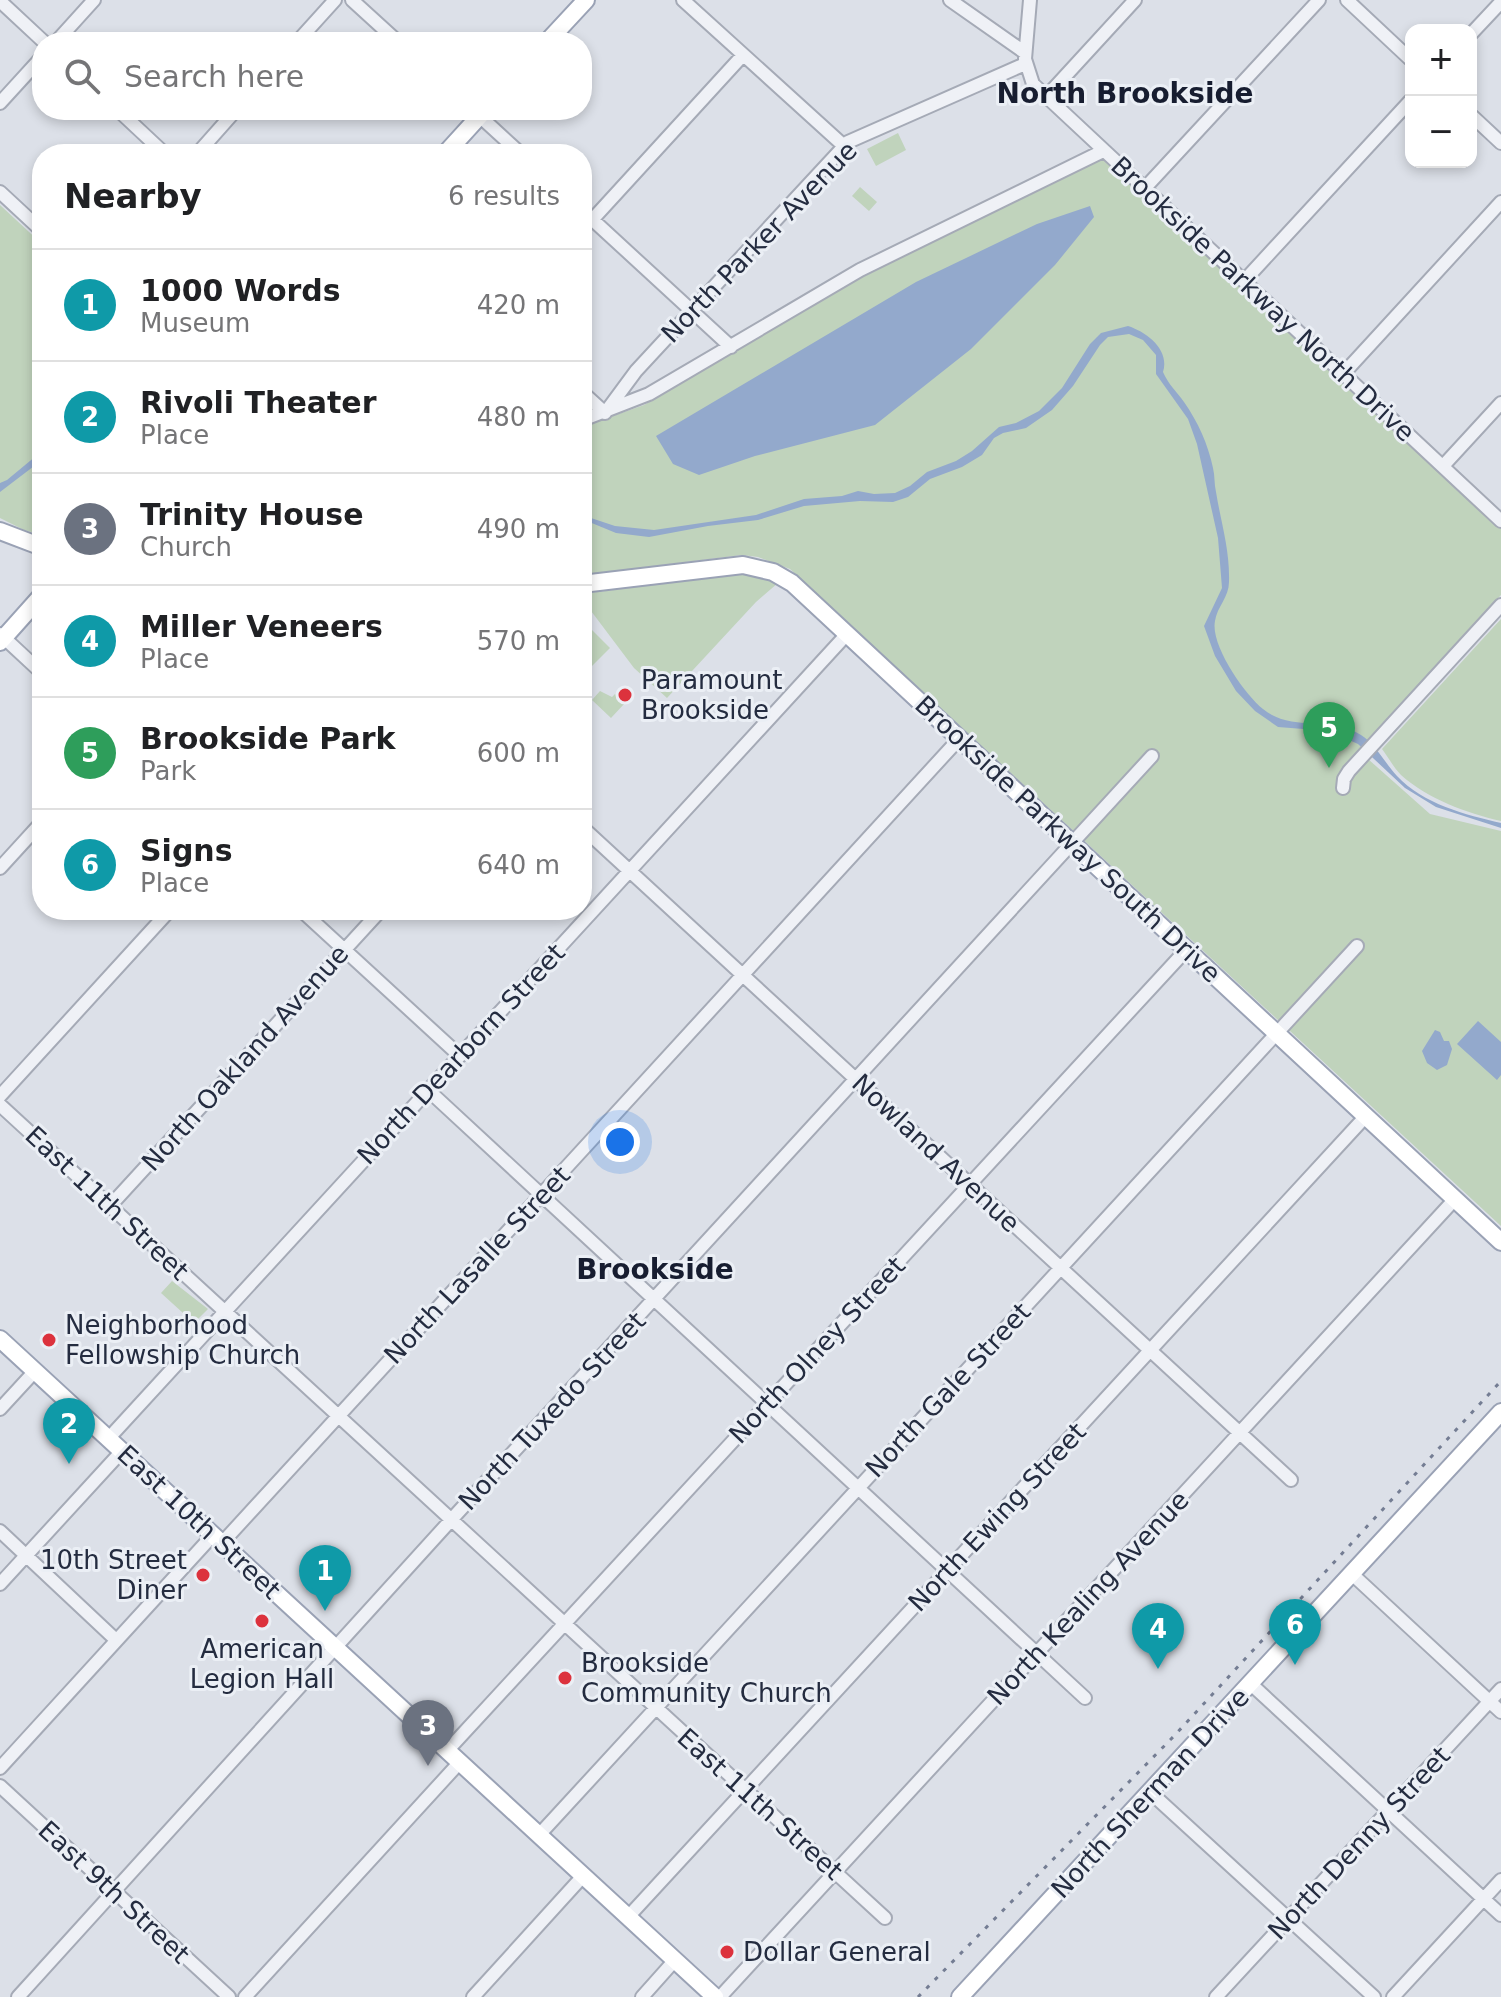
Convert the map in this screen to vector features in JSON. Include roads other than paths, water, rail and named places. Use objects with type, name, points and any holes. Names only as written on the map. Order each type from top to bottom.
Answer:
[{"type":"main road","points":[[556,32],[586,0]]},
{"type":"main road","points":[[453,144],[473,120]]},
{"type":"main road","points":[[0,531],[32,543]]},
{"type":"main road","name":"Brookside Parkway South Drive","points":[[592,583],[746,565],[767,569],[784,577],[1501,1242]]},
{"type":"main road","points":[[1,638],[32,605]]},
{"type":"main road","name":"East 10th Street","points":[[0,1339],[718,1997]]},
{"type":"main road","name":"North Sherman Drive","points":[[960,1997],[1501,1412]]},
{"type":"street","points":[[65,32],[94,0]]},
{"type":"street","points":[[306,32],[335,0]]},
{"type":"street","points":[[352,0],[387,32]]},
{"type":"street","points":[[683,0],[844,146]]},
{"type":"street","points":[[950,0],[1025,58]]},
{"type":"street","points":[[1030,0],[1025,58],[1033,84],[1103,151]]},
{"type":"street","points":[[1046,97],[1135,0]]},
{"type":"street","points":[[1144,189],[1319,0]]},
{"type":"street","points":[[1347,0],[1405,54]]},
{"type":"street","points":[[0,1],[33,32]]},
{"type":"street","points":[[1477,28],[1501,2]]},
{"type":"street","points":[[731,347],[592,220],[743,55]]},
{"type":"street","name":"North Parker Avenue","points":[[605,413],[636,371],[848,142],[1025,58]]},
{"type":"street","points":[[0,103],[32,68]]},
{"type":"street","points":[[1244,281],[1405,107]]},
{"type":"street","points":[[129,120],[154,144]]},
{"type":"street","points":[[206,144],[227,120]]},
{"type":"street","points":[[487,120],[511,144]]},
{"type":"street","points":[[1477,121],[1501,143]]},
{"type":"street","name":"Brookside Parkway North Drive","points":[[592,417],[668,384],[881,258],[1103,151],[1501,521]]},
{"type":"street","points":[[0,192],[32,222]]},
{"type":"street","points":[[1344,373],[1501,202]]},
{"type":"street","points":[[592,401],[605,413]]},
{"type":"street","points":[[1443,466],[1501,403]]},
{"type":"street","points":[[1343,788],[1349,771],[1501,605]]},
{"type":"street","name":"North Dearborn Street","points":[[592,912],[847,634]]},
{"type":"street","points":[[1,638],[32,664]]},
{"type":"street","name":"North Lasalle Street","points":[[0,1768],[116,1640],[338,1415],[959,739]]},
{"type":"street","name":"North Tuxedo Street","points":[[18,1997],[1152,756]]},
{"type":"street","points":[[0,868],[32,833]]},
{"type":"street","name":"Nowland Avenue","points":[[592,836],[1291,1480]]},
{"type":"street","points":[[0,1096],[161,920]]},
{"type":"street","points":[[312,920],[460,1056]]},
{"type":"street","name":"North Oakland Avenue","points":[[110,1206],[372,920]]},
{"type":"street","name":"North Dearborn Street","points":[[108,1439],[585,920]]},
{"type":"street","name":"North Gale Street","points":[[539,1835],[1357,946]]},
{"type":"street","name":"North Olney Street","points":[[245,1997],[564,1624],[1187,949]]},
{"type":"street","points":[[428,1090],[1085,1698]]},
{"type":"street","name":"East 11th Street","points":[[0,1105],[885,1918]]},
{"type":"street","name":"North Ewing Street","points":[[628,1917],[1366,1116]]},
{"type":"street","name":"North Kealing Avenue","points":[[718,1997],[1455,1199]]},
{"type":"street","points":[[0,1409],[35,1371]]},
{"type":"street","points":[[0,1584],[122,1451]]},
{"type":"street","points":[[0,1531],[116,1640]]},
{"type":"street","points":[[1352,1574],[1501,1712]]},
{"type":"street","points":[[1251,1684],[1501,1915]]},
{"type":"street","name":"North Denny Street","points":[[1216,1997],[1501,1689]]},
{"type":"street","name":"East 9th Street","points":[[0,1786],[229,1997]]},
{"type":"street","points":[[1150,1792],[1374,1997]]},
{"type":"street","points":[[473,1997],[583,1876]]},
{"type":"street","points":[[1393,1997],[1501,1880]]},
{"type":"street","points":[[642,1997],[675,1960]]},
{"type":"water","points":[[1090,206],[1094,217],[1055,265],[971,349],[875,425],[755,456],[699,475],[673,464],[656,436],[916,282],[1037,224]]},
{"type":"water","points":[[1128,326],[1155,343],[1163,356],[1165,376],[1202,434],[1214,471],[1229,570],[1228,587],[1216,616],[1215,631],[1223,656],[1239,681],[1263,709],[1274,716],[1349,729],[1366,739],[1397,776],[1419,794],[1460,812],[1501,823],[1501,828],[1436,807],[1405,788],[1358,744],[1329,731],[1278,727],[1255,711],[1236,691],[1215,656],[1204,626],[1222,588],[1218,538],[1197,444],[1188,419],[1156,374],[1156,355],[1143,340],[1129,334],[1108,337],[1052,410],[1026,428],[994,438],[982,455],[962,467],[930,479],[908,497],[893,502],[860,501],[804,506],[758,520],[649,537],[616,533],[592,523],[592,518],[615,526],[654,530],[756,515],[804,499],[842,496],[858,491],[895,493],[927,472],[972,451],[999,427],[1016,423],[1039,411],[1062,388],[1090,344],[1101,333]]},
{"type":"water","points":[[32,459],[32,468],[0,492],[0,483]]},
{"type":"water","points":[[1478,1021],[1501,1042],[1501,1075],[1497,1080],[1457,1044]]},
{"type":"water","points":[[1435,1030],[1440,1032],[1444,1041],[1449,1041],[1452,1049],[1447,1065],[1437,1070],[1427,1063],[1422,1051]]},
{"type":"railway","points":[[918,1997],[1175,1735],[1501,1381]]},
{"type":"place","name":"Paramount Brookside","points":[[625,695]]},
{"type":"place","name":"Brookside Park","points":[[1329,768]]},
{"type":"place","name":"Neighborhood Fellowship Church","points":[[49,1340]]},
{"type":"place","name":"Rivoli Theater","points":[[69,1464]]},
{"type":"place","name":"10th Street Diner","points":[[203,1575]]},
{"type":"place","name":"1000 Words","points":[[325,1611]]},
{"type":"place","name":"American Legion Hall","points":[[262,1621]]},
{"type":"place","name":"Signs","points":[[1295,1665]]},
{"type":"place","name":"Miller Veneers","points":[[1158,1669]]},
{"type":"place","name":"Brookside Community Church","points":[[565,1678]]},
{"type":"place","name":"Trinity House","points":[[428,1766]]},
{"type":"place","name":"Dollar General","points":[[727,1952]]},
{"type":"district","name":"North Brookside","points":[[1125,93]]},
{"type":"district","name":"Brookside","points":[[655,1269]]}]
